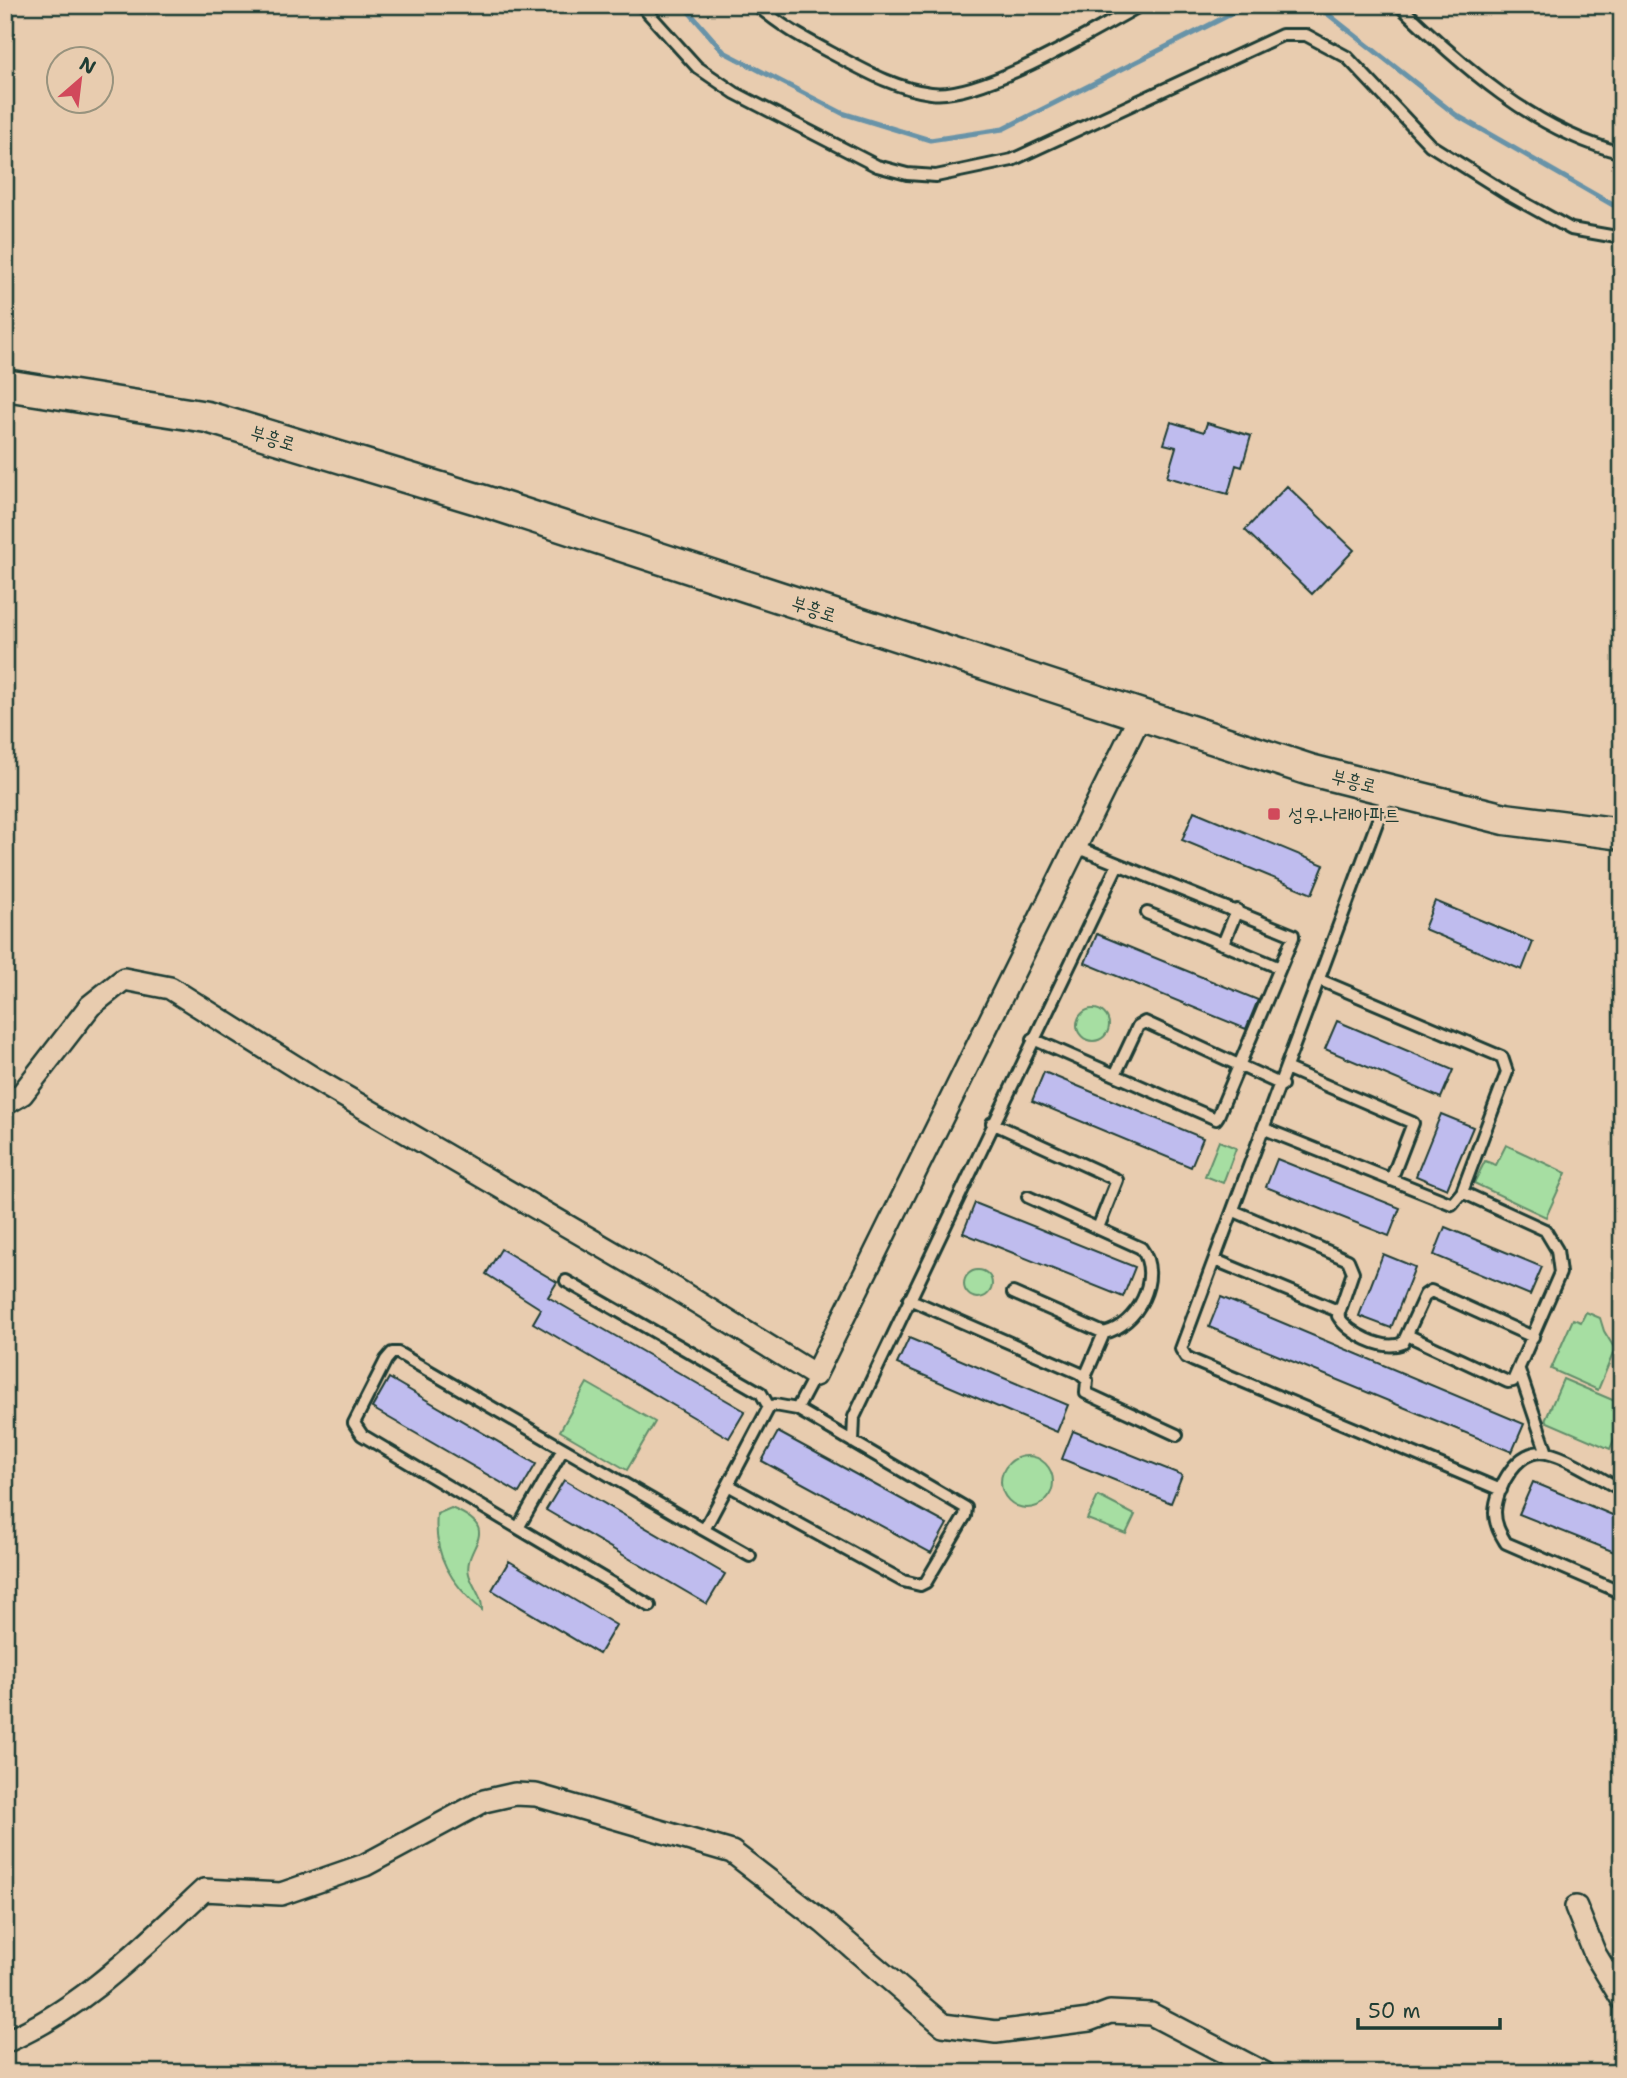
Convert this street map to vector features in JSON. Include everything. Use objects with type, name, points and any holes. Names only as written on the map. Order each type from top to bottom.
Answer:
[{"type":"main road","name":"부흥로","points":[[5,385],[207,417],[484,501],[1310,770],[1505,819],[1622,834]]},
{"type":"street","points":[[5,1104],[22,1094],[55,1049],[104,992],[124,979],[170,988],[325,1085],[674,1288],[815,1376],[1141,715]]},
{"type":"street","points":[[5,2042],[28,2032],[99,1988],[204,1891],[281,1894],[365,1865],[484,1801],[516,1794],[536,1795],[732,1852],[824,1923],[943,2025],[996,2032],[1089,2020],[1110,2012],[1151,2014],[1264,2073]]},
{"type":"street","points":[[1576,1907],[1595,1954],[1622,1999]]},
{"type":"lane","points":[[641,5],[696,67],[735,93],[877,166],[907,174],[936,176],[1013,160],[1282,35],[1306,35],[1347,57],[1430,145],[1571,229],[1622,238]]},
{"type":"lane","points":[[757,5],[778,24],[872,75],[933,93],[961,90],[1005,75],[1140,5]]},
{"type":"lane","points":[[1399,5],[1467,70],[1500,93],[1560,129],[1622,153]]},
{"type":"lane","points":[[1389,790],[1288,1069],[1181,1349],[1186,1357],[1500,1490]]},
{"type":"lane","points":[[1033,1039],[1212,1120],[1218,1116],[1292,933],[1076,847]]},
{"type":"lane","points":[[853,1442],[854,1417],[992,1123],[1118,864]]},
{"type":"lane","points":[[1223,944],[1237,910]]},
{"type":"lane","points":[[1147,912],[1280,968]]},
{"type":"lane","points":[[1265,1129],[1452,1205],[1462,1192],[1507,1072],[1506,1062],[1502,1057],[1320,980]]},
{"type":"lane","points":[[1115,1075],[1138,1026],[1145,1022],[1282,1085]]},
{"type":"lane","points":[[1288,1069],[1413,1123],[1391,1180]]},
{"type":"lane","points":[[992,1123],[1117,1180],[1098,1228]]},
{"type":"lane","points":[[1407,1335],[1508,1382],[1513,1381],[1560,1273],[1560,1262],[1553,1240],[1545,1230],[1462,1192]]},
{"type":"lane","points":[[1013,1293],[1104,1333],[1118,1330],[1132,1319],[1149,1279],[1150,1270],[1141,1248],[1028,1197]]},
{"type":"lane","points":[[1234,1211],[1348,1260],[1353,1272],[1338,1311],[1343,1324],[1371,1340],[1394,1346],[1402,1343],[1425,1295],[1431,1291],[1533,1337]]},
{"type":"lane","points":[[1216,1260],[1338,1311]]},
{"type":"lane","points":[[566,1281],[761,1393],[769,1407]]},
{"type":"lane","points":[[909,1299],[1085,1377],[1088,1384],[1086,1393],[1177,1435]]},
{"type":"lane","points":[[1085,1377],[1104,1333]]},
{"type":"lane","points":[[650,1606],[358,1431],[354,1426],[356,1418],[391,1353],[402,1355],[750,1556]]},
{"type":"lane","points":[[1519,1370],[1547,1453]]},
{"type":"lane","points":[[797,1409],[815,1376]]},
{"type":"lane","points":[[704,1530],[769,1407],[775,1405],[797,1409],[966,1508],[965,1516],[930,1576],[920,1586],[903,1581],[728,1485]]},
{"type":"lane","points":[[518,1528],[563,1449]]},
{"type":"lane","points":[[1622,1490],[1547,1453],[1525,1456],[1512,1470],[1500,1490],[1495,1513],[1497,1529],[1506,1543],[1622,1593]]},
{"type":"green space","points":[[1093,1009],[1104,1014],[1109,1025],[1104,1036],[1093,1041],[1082,1036],[1077,1025],[1082,1014]]},
{"type":"green space","points":[[1219,1141],[1236,1148],[1223,1183],[1205,1176]]},
{"type":"green space","points":[[1506,1145],[1566,1173],[1546,1217],[1474,1183],[1485,1161],[1496,1165]]},
{"type":"green space","points":[[978,1270],[988,1274],[992,1284],[988,1294],[978,1298],[968,1294],[964,1284],[968,1274]]},
{"type":"green space","points":[[1586,1312],[1600,1318],[1615,1349],[1598,1390],[1551,1369],[1573,1319],[1581,1322]]},
{"type":"green space","points":[[1563,1379],[1622,1404],[1622,1422],[1610,1449],[1545,1421]]},
{"type":"green space","points":[[587,1383],[655,1422],[627,1470],[560,1431]]},
{"type":"green space","points":[[1027,1456],[1037,1458],[1045,1464],[1051,1472],[1051,1492],[1045,1500],[1037,1506],[1027,1508],[1017,1506],[1009,1500],[1003,1492],[1001,1482],[1003,1472],[1009,1464],[1017,1458]]},
{"type":"green space","points":[[1098,1496],[1135,1515],[1126,1534],[1087,1519]]},
{"type":"green space","points":[[451,1508],[467,1516],[479,1531],[468,1564],[482,1610],[461,1590],[441,1556],[437,1514]]},
{"type":"building","points":[[1171,422],[1204,432],[1207,423],[1251,436],[1242,467],[1236,465],[1228,494],[1167,477],[1176,447],[1164,444]]},
{"type":"building","points":[[1287,486],[1354,550],[1312,594],[1245,530]]},
{"type":"building","points":[[1194,811],[1324,865],[1312,894],[1182,840]]},
{"type":"building","points":[[1435,901],[1533,942],[1522,970],[1424,929]]},
{"type":"building","points":[[1097,934],[1258,1000],[1246,1029],[1085,963]]},
{"type":"building","points":[[1337,1021],[1453,1070],[1441,1098],[1325,1049]]},
{"type":"building","points":[[1044,1072],[1203,1138],[1191,1167],[1032,1101]]},
{"type":"building","points":[[1441,1114],[1473,1127],[1447,1189],[1416,1176]]},
{"type":"building","points":[[1277,1159],[1400,1208],[1389,1236],[1266,1187]]},
{"type":"building","points":[[975,1203],[1135,1267],[1123,1297],[963,1233]]},
{"type":"building","points":[[1445,1227],[1542,1267],[1530,1295],[1434,1255]]},
{"type":"building","points":[[501,1249],[557,1282],[548,1297],[745,1411],[729,1438],[533,1323],[541,1309],[486,1274]]},
{"type":"building","points":[[1383,1254],[1415,1267],[1391,1328],[1359,1316]]},
{"type":"building","points":[[1221,1297],[1524,1424],[1512,1452],[1209,1327]]},
{"type":"building","points":[[909,1338],[1068,1405],[1057,1432],[897,1364]]},
{"type":"building","points":[[389,1378],[536,1464],[519,1493],[372,1408]]},
{"type":"building","points":[[1073,1431],[1182,1475],[1171,1503],[1062,1459]]},
{"type":"building","points":[[778,1432],[947,1524],[931,1553],[762,1461]]},
{"type":"building","points":[[564,1480],[725,1574],[707,1604],[546,1510]]},
{"type":"building","points":[[1533,1482],[1622,1519],[1622,1555],[1519,1514]]},
{"type":"building","points":[[509,1561],[616,1625],[599,1654],[492,1590]]},
{"type":"waterway","points":[[683,5],[724,52],[842,113],[930,140],[1003,129],[1247,6],[1319,7],[1456,115],[1613,205],[1622,205]]},
{"type":"place","name":"성우.나래아파트","points":[[1274,814]]}]
